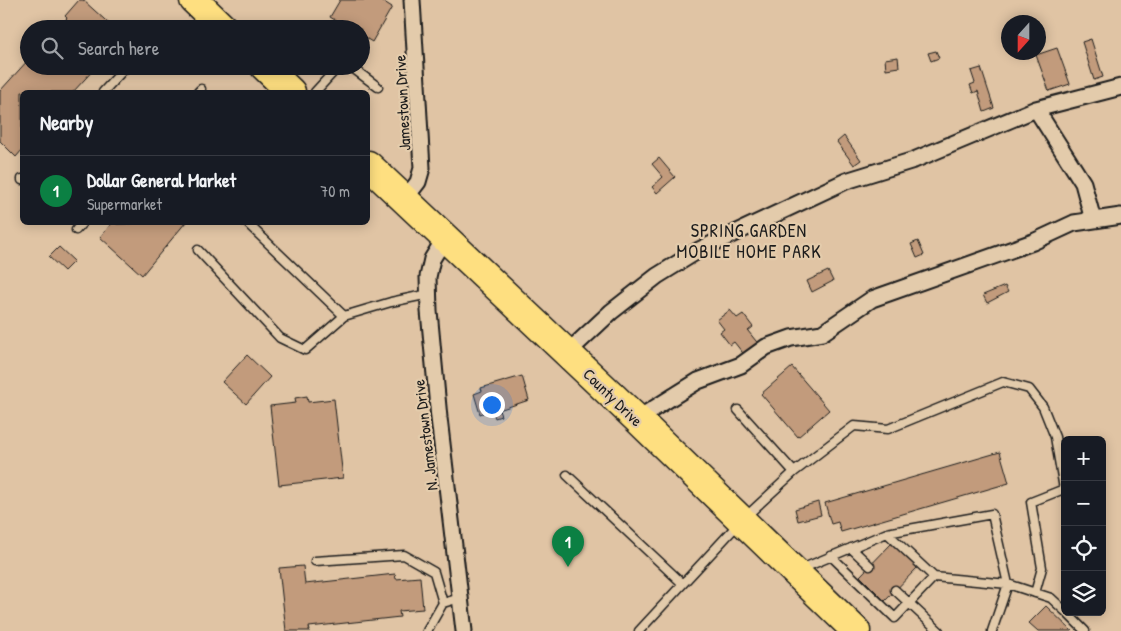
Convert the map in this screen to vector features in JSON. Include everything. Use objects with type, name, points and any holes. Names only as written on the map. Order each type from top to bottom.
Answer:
[{"type":"highway","points":[[194,0],[215,20]]},
{"type":"highway","points":[[273,75],[289,90]]},
{"type":"highway","name":"County Drive","points":[[370,167],[856,631]]},
{"type":"street","name":"Jamestown Drive","points":[[404,200],[418,182],[422,168],[412,0]]},
{"type":"street","points":[[567,353],[611,312],[657,276],[699,250],[846,181],[914,160],[1036,108],[1121,86]]},
{"type":"street","points":[[1036,108],[1083,183],[1093,220]]},
{"type":"street","points":[[636,419],[698,381],[740,364],[766,347],[791,338],[822,333],[872,299],[1033,242],[1074,223],[1121,216]]},
{"type":"street","name":"N. Jamestown Drive","points":[[445,238],[432,259],[428,277],[439,418],[464,631]]},
{"type":"lane","points":[[105,90],[119,75]]},
{"type":"lane","points":[[318,90],[331,75]]},
{"type":"lane","points":[[363,75],[378,86]]},
{"type":"lane","points":[[76,230],[80,225]]},
{"type":"lane","points":[[249,225],[344,316]]},
{"type":"lane","points":[[198,250],[280,338],[305,350],[344,316],[391,302],[429,294]]},
{"type":"lane","points":[[639,631],[741,521],[794,472],[854,426],[888,430],[1003,382],[1028,389],[1043,407],[1055,437],[1064,488],[1031,502],[1042,568],[1036,593]]},
{"type":"lane","points":[[738,410],[794,472]]},
{"type":"lane","points":[[567,474],[682,583]]},
{"type":"lane","points":[[795,572],[887,533],[992,514],[1008,584],[992,631]]},
{"type":"lane","points":[[887,533],[934,577],[1008,584],[1051,598],[1061,608]]},
{"type":"lane","points":[[851,548],[870,566]]},
{"type":"lane","points":[[315,561],[404,554],[434,572],[443,603]]},
{"type":"lane","points":[[831,556],[895,618],[934,577]]},
{"type":"lane","points":[[895,590],[939,631]]},
{"type":"lane","points":[[427,631],[443,603],[460,598]]},
{"type":"lane","points":[[1069,616],[1085,631]]},
{"type":"building","points":[[79,0],[83,0],[105,20],[65,20],[67,18],[65,16]]},
{"type":"building","points":[[340,0],[381,0],[392,7],[372,42],[370,41],[370,20],[335,20],[330,17]]},
{"type":"building","points":[[1091,39],[1103,77],[1094,80],[1082,42]]},
{"type":"building","points":[[1057,48],[1070,84],[1049,91],[1038,60],[1046,60],[1046,52]]},
{"type":"building","points":[[936,51],[939,58],[931,61],[928,53]]},
{"type":"building","points":[[898,57],[899,67],[886,69],[885,59]]},
{"type":"building","points":[[981,68],[994,108],[984,112],[978,91],[973,93],[970,85],[975,83],[971,71]]},
{"type":"building","points":[[20,69],[20,75],[89,75],[75,90],[20,90],[20,152],[16,157],[0,141],[0,91]]},
{"type":"building","points":[[844,136],[861,160],[854,165],[837,142]]},
{"type":"building","points":[[659,158],[675,177],[657,193],[652,187],[663,177],[652,164]]},
{"type":"building","points":[[110,225],[184,225],[142,275],[100,237]]},
{"type":"building","points":[[918,241],[924,255],[917,258],[911,244]]},
{"type":"building","points":[[59,247],[74,261],[64,271],[49,257]]},
{"type":"building","points":[[828,271],[833,281],[812,292],[807,281]]},
{"type":"building","points":[[1005,286],[1008,292],[987,303],[983,295]]},
{"type":"building","points":[[730,310],[737,318],[743,314],[753,327],[748,331],[760,346],[746,357],[734,342],[730,345],[720,332],[724,329],[717,320]]},
{"type":"building","points":[[247,355],[270,377],[246,404],[222,382]]},
{"type":"building","points":[[792,367],[829,410],[798,437],[761,394]]},
{"type":"building","points":[[522,376],[529,400],[499,410],[501,416],[495,418],[492,410],[480,414],[474,394],[482,391],[481,388]]},
{"type":"building","points":[[307,396],[308,402],[334,399],[343,478],[279,485],[270,406],[296,403],[295,398]]},
{"type":"building","points":[[1000,452],[1009,483],[841,532],[838,522],[831,524],[825,503]]},
{"type":"building","points":[[818,502],[821,515],[798,521],[795,509]]},
{"type":"building","points":[[892,543],[918,567],[885,601],[860,576]]},
{"type":"building","points":[[303,566],[305,584],[395,574],[396,579],[420,577],[423,609],[399,611],[400,617],[309,627],[310,631],[286,631],[279,568]]},
{"type":"building","points":[[1046,606],[1072,631],[1038,631],[1029,623]]},
{"type":"place","name":"Dollar General Market","points":[[568,567]]},
{"type":"district","name":"SPRING GARDEN MOBILE HOME PARK","points":[[749,241]]}]
